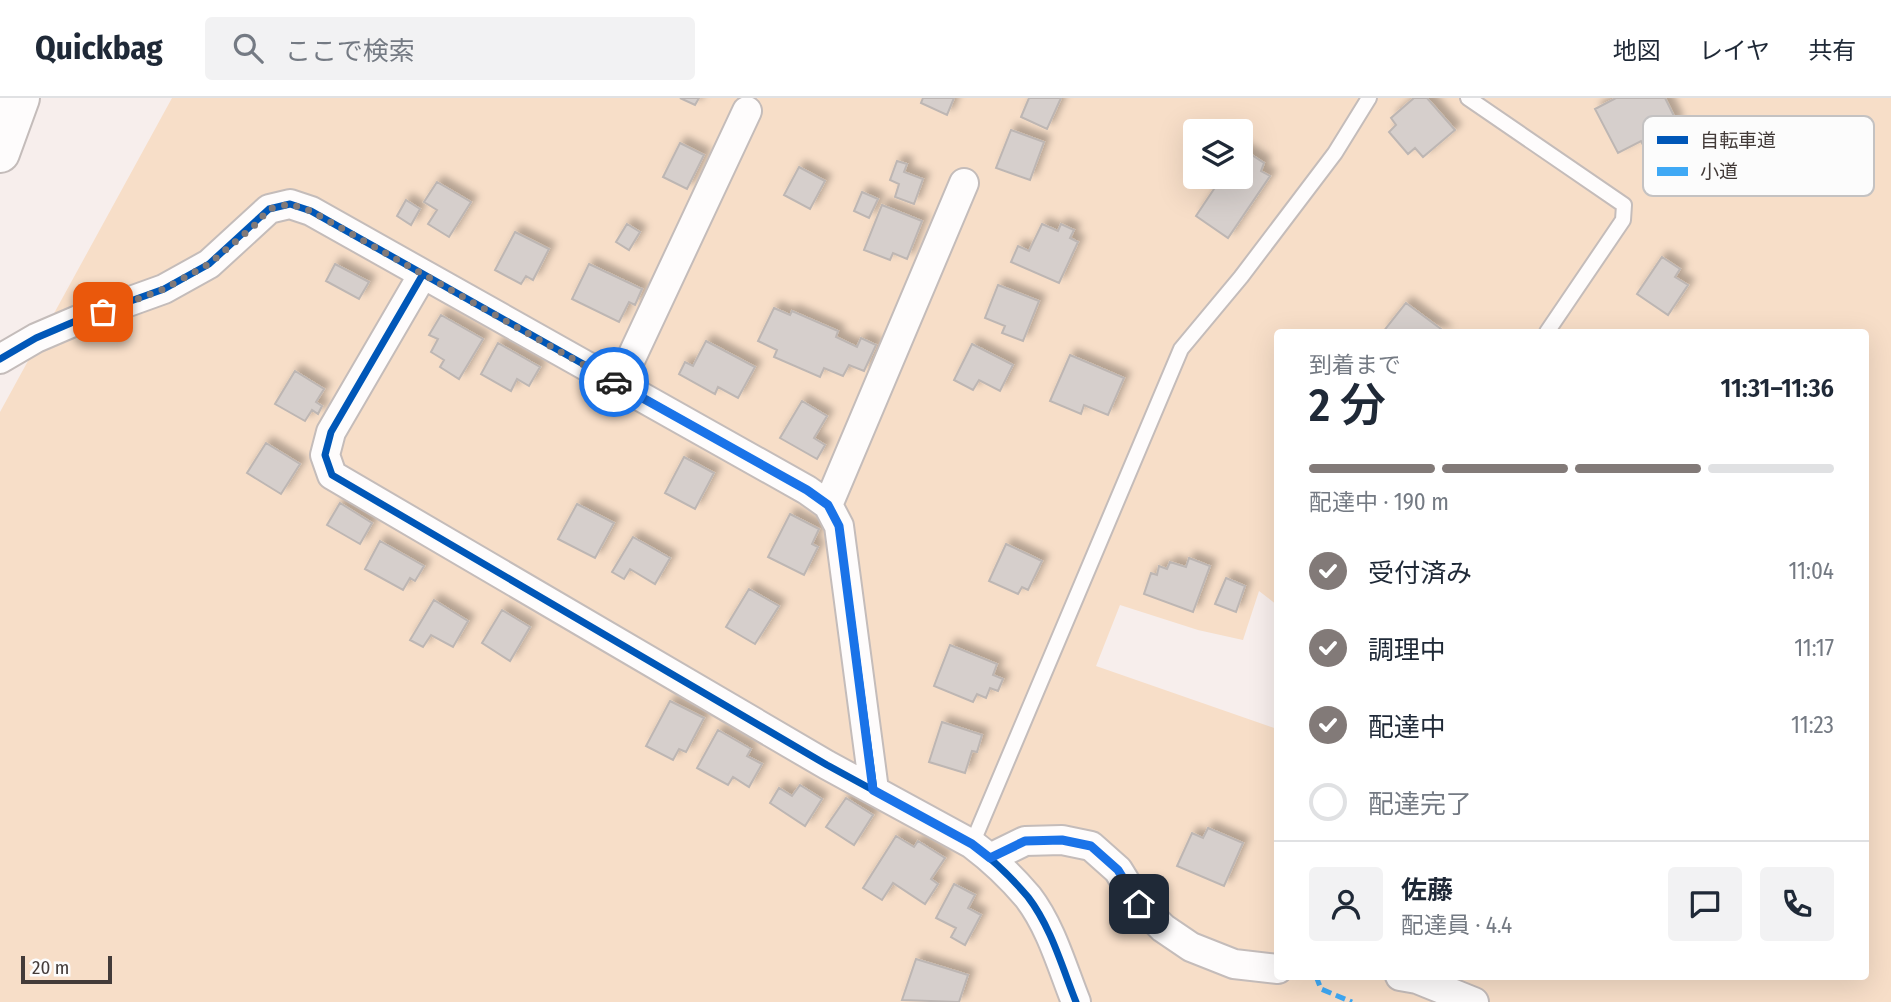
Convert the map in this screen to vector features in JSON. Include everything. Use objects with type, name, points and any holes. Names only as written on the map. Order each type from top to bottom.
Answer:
[{"type":"main road","points":[[0,153],[20,98]]},
{"type":"street","points":[[619,384],[747,111]]},
{"type":"street","points":[[828,505],[964,183]]},
{"type":"street","points":[[0,359],[36,338],[164,289],[209,264],[255,225],[269,209],[290,204],[311,211],[807,490],[828,505],[839,526],[873,790]]},
{"type":"street","points":[[422,274],[331,432],[325,455],[332,474],[981,851],[1028,898],[1049,935],[1076,1002]]},
{"type":"street","points":[[981,851],[1025,841],[1062,840],[1091,846],[1118,870],[1139,904],[1163,928],[1191,947],[1234,964],[1274,969]]},
{"type":"street","points":[[1419,980],[1474,1002]]},
{"type":"lane","points":[[981,851],[1181,349],[1241,277],[1335,153],[1369,98]]},
{"type":"lane","points":[[1468,98],[1624,205],[1623,220],[1549,329]]},
{"type":"shaded area","points":[[172,98],[1891,98],[1891,1002],[0,1002],[0,412]]},
{"type":"building","points":[[680,98],[699,98],[695,105]]},
{"type":"building","points":[[923,98],[954,98],[947,115],[921,103]]},
{"type":"building","points":[[1029,98],[1061,98],[1047,129],[1021,117]]},
{"type":"building","points":[[1414,98],[1427,98],[1455,130],[1423,157],[1415,148],[1408,154],[1389,132],[1396,125],[1391,118]]},
{"type":"building","points":[[1616,98],[1665,98],[1674,116],[1643,116],[1643,145],[1641,141],[1618,153],[1595,109]]},
{"type":"building","points":[[1011,130],[1044,142],[1030,180],[996,168]]},
{"type":"building","points":[[680,143],[704,155],[687,189],[663,177]]},
{"type":"building","points":[[1253,156],[1264,163],[1261,171],[1270,176],[1228,238],[1196,216],[1214,189],[1253,189]]},
{"type":"building","points":[[897,161],[907,164],[904,172],[923,179],[914,204],[895,197],[899,184],[890,180]]},
{"type":"building","points":[[799,167],[825,181],[810,209],[784,195]]},
{"type":"building","points":[[437,182],[471,202],[449,237],[428,224],[437,210],[424,202]]},
{"type":"building","points":[[862,192],[878,199],[869,218],[854,211]]},
{"type":"building","points":[[406,200],[420,209],[411,225],[397,216]]},
{"type":"building","points":[[882,205],[922,221],[907,259],[893,253],[890,260],[864,250]]},
{"type":"building","points":[[627,224],[640,232],[629,250],[616,242]]},
{"type":"building","points":[[1042,224],[1058,231],[1061,224],[1074,230],[1070,238],[1078,242],[1059,283],[1011,262],[1018,246],[1029,251]]},
{"type":"building","points":[[515,232],[549,249],[533,280],[526,276],[521,284],[495,270]]},
{"type":"building","points":[[1662,257],[1680,269],[1675,277],[1688,285],[1668,315],[1637,294]]},
{"type":"building","points":[[335,264],[369,282],[359,299],[326,281]]},
{"type":"building","points":[[589,264],[642,289],[635,305],[629,302],[619,322],[572,299]]},
{"type":"building","points":[[998,285],[1039,301],[1023,341],[1002,333],[1005,326],[985,318]]},
{"type":"building","points":[[1406,303],[1441,329],[1385,329]]},
{"type":"building","points":[[774,308],[790,315],[792,311],[838,331],[836,337],[857,347],[861,338],[876,345],[864,371],[849,365],[843,376],[824,368],[820,377],[774,357],[777,350],[758,341]]},
{"type":"building","points":[[441,315],[483,339],[459,379],[440,367],[444,360],[431,352],[438,339],[429,335]]},
{"type":"building","points":[[706,341],[755,367],[738,398],[718,387],[715,394],[679,374],[685,362],[693,366]]},
{"type":"building","points":[[498,343],[540,367],[529,386],[517,379],[511,391],[481,374]]},
{"type":"building","points":[[972,344],[1013,365],[1000,391],[979,380],[973,390],[954,380]]},
{"type":"building","points":[[1070,355],[1124,378],[1108,415],[1084,405],[1081,414],[1050,401]]},
{"type":"building","points":[[295,371],[324,389],[316,402],[322,406],[318,414],[312,410],[305,421],[275,404]]},
{"type":"building","points":[[802,401],[827,416],[814,438],[825,445],[817,459],[780,438]]},
{"type":"building","points":[[266,443],[300,464],[281,494],[247,473]]},
{"type":"building","points":[[684,457],[714,473],[695,509],[665,493]]},
{"type":"building","points":[[340,503],[372,523],[360,544],[327,525]]},
{"type":"building","points":[[577,504],[614,523],[595,558],[558,539]]},
{"type":"building","points":[[790,514],[819,529],[812,544],[818,547],[804,575],[768,557]]},
{"type":"building","points":[[633,537],[670,558],[655,584],[630,569],[624,579],[612,572]]},
{"type":"building","points":[[380,541],[424,566],[415,581],[410,578],[403,590],[365,569]]},
{"type":"building","points":[[1006,544],[1042,561],[1028,590],[1022,587],[1018,594],[989,581]]},
{"type":"building","points":[[1189,558],[1210,566],[1193,612],[1144,594],[1151,573],[1157,575],[1159,566],[1167,569],[1170,562],[1186,567]]},
{"type":"building","points":[[1226,578],[1245,586],[1236,612],[1215,604]]},
{"type":"building","points":[[749,589],[779,606],[755,644],[726,627]]},
{"type":"building","points":[[434,600],[468,621],[453,647],[431,635],[423,647],[410,640]]},
{"type":"building","points":[[502,610],[530,627],[510,661],[482,643]]},
{"type":"building","points":[[950,645],[997,664],[993,675],[1003,679],[998,691],[990,688],[986,698],[977,694],[973,702],[934,686]]},
{"type":"building","points":[[670,701],[704,718],[686,752],[679,749],[673,760],[646,746]]},
{"type":"building","points":[[942,722],[982,735],[977,752],[972,751],[965,773],[929,762]]},
{"type":"building","points":[[718,730],[751,749],[747,756],[762,764],[749,787],[733,777],[728,785],[697,768]]},
{"type":"building","points":[[800,785],[822,799],[805,826],[770,803],[779,788],[792,796]]},
{"type":"building","points":[[846,798],[873,815],[854,845],[826,827]]},
{"type":"building","points":[[1208,828],[1243,843],[1224,886],[1177,866],[1192,833],[1203,838]]},
{"type":"building","points":[[896,836],[914,847],[918,841],[945,858],[931,879],[938,884],[925,904],[893,883],[882,900],[863,888]]},
{"type":"building","points":[[954,884],[975,895],[968,908],[981,915],[965,945],[951,937],[956,928],[936,918]]},
{"type":"building","points":[[916,959],[968,975],[959,1002],[902,1000]]},
{"type":"marked path","points":[[1318,980],[1321,989],[1352,1002]]},
{"type":"cycle path","points":[[0,359],[36,338],[164,289],[209,264],[269,209],[290,204],[311,211],[807,490],[828,505],[839,526],[874,790]]},
{"type":"cycle path","points":[[423,274],[331,432],[325,455],[332,475],[827,765],[972,844],[1009,876],[1036,909],[1076,1002]]},
{"type":"way so far","points":[[103,312],[164,289],[209,264],[255,225],[269,209],[290,204],[311,211],[614,382]]},
{"type":"route","points":[[614,382],[807,490],[828,505],[839,526],[873,790],[972,844],[990,858],[1025,841],[1062,840],[1091,846],[1118,870],[1139,904]]}]
